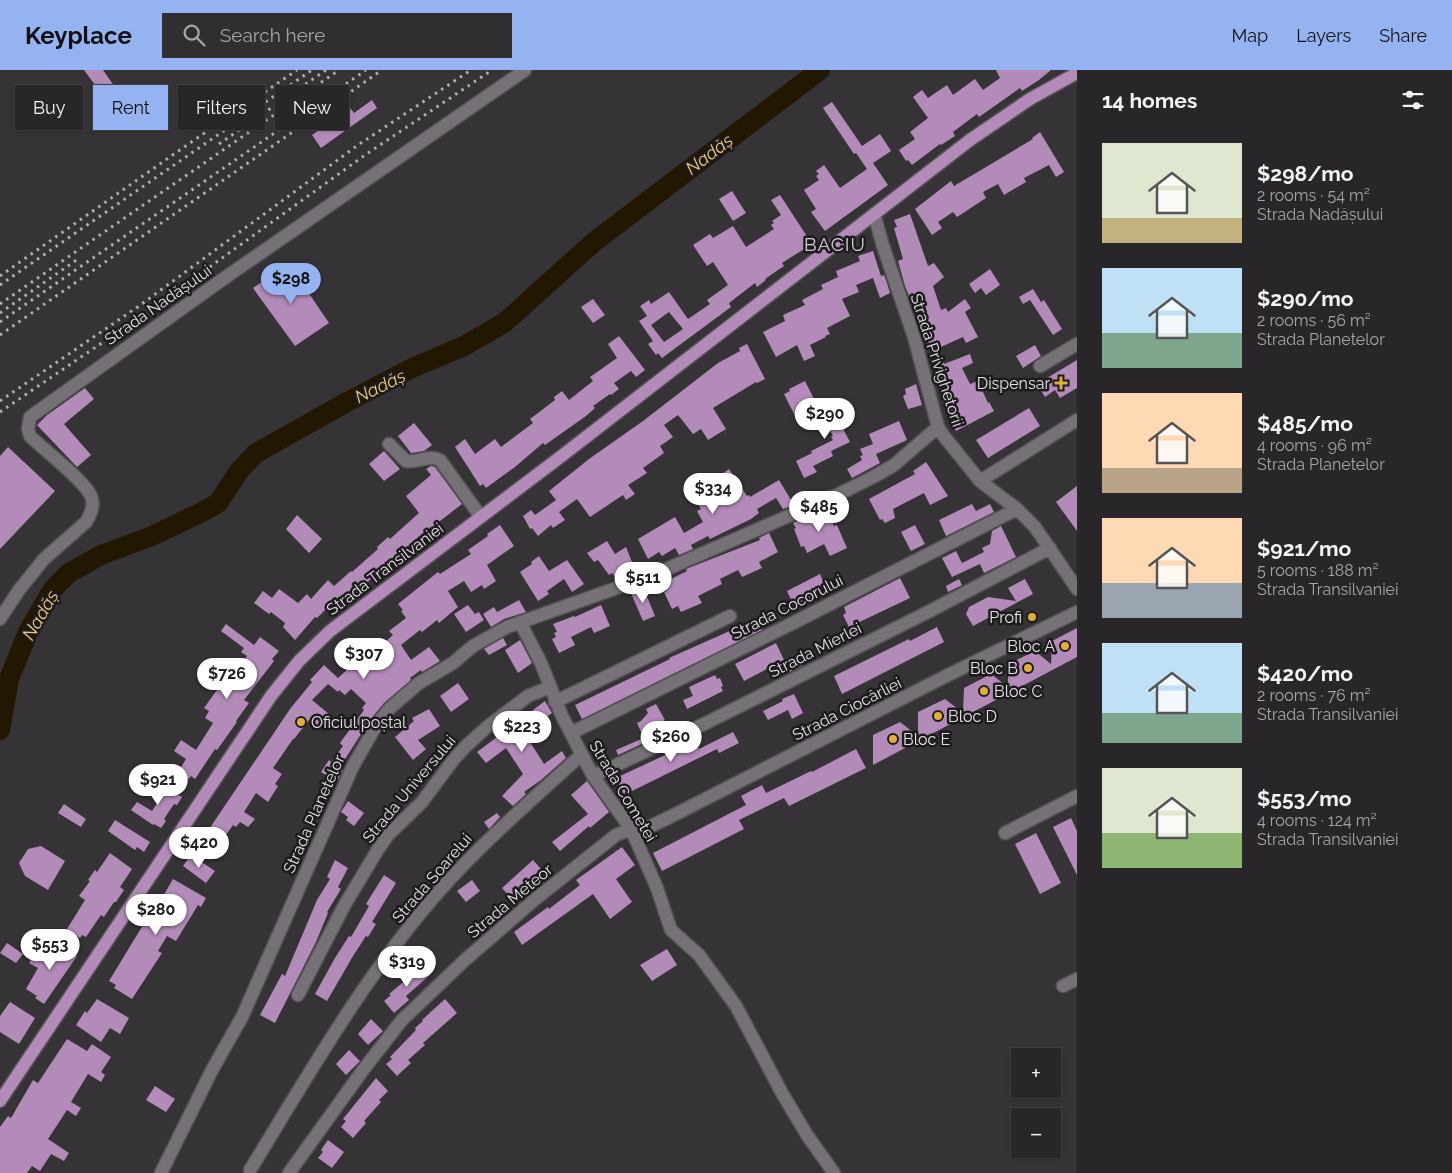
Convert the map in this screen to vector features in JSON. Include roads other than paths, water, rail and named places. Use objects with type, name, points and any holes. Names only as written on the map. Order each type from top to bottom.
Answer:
[{"type":"main road","name":"Strada Transilvaniei","points":[[0,1101],[285,676],[314,644],[559,458],[970,140],[1030,100],[1077,73]]},
{"type":"street","name":"Strada Nadășului","points":[[0,620],[44,559],[86,522],[91,515],[93,506],[92,497],[84,485],[30,436],[28,429],[30,416],[226,277],[525,70]]},
{"type":"street","name":"Strada Privighetorii","points":[[874,214],[914,337],[938,427],[948,443],[980,481],[1017,509],[1035,527],[1077,589]]},
{"type":"street","points":[[1040,366],[1077,344]]},
{"type":"street","points":[[980,481],[1077,420]]},
{"type":"street","name":"Strada Planetelor","points":[[161,1173],[212,1070],[242,1017],[353,766],[377,724],[390,708],[419,683],[453,663],[490,636],[520,622],[653,575],[845,491],[894,465],[938,427]]},
{"type":"street","points":[[388,444],[406,461],[433,457],[440,460],[481,517]]},
{"type":"street","name":"Strada Cocorului","points":[[571,733],[1017,509]]},
{"type":"street","name":"Strada Mierlei","points":[[593,776],[650,751],[930,611],[1050,548]]},
{"type":"street","name":"Strada Ciocârliei","points":[[631,829],[647,828],[674,815],[948,675],[1077,612]]},
{"type":"street","name":"Strada Cocorului","points":[[555,702],[730,616]]},
{"type":"street","name":"Strada Cometei","points":[[520,622],[541,663],[555,702],[593,776],[631,829],[657,888],[671,930],[699,955],[736,1006],[787,1102],[807,1136],[834,1173]]},
{"type":"street","name":"Strada Universului","points":[[298,995],[344,906],[388,835],[422,802],[466,746],[487,727],[528,696],[550,687]]},
{"type":"street","name":"Strada Soarelui","points":[[250,1170],[341,1024],[407,930],[441,889],[483,844],[582,755]]},
{"type":"street","points":[[1006,833],[1077,796]]},
{"type":"street","name":"Strada Meteor","points":[[289,1173],[363,1070],[402,1020],[465,960],[533,901],[616,835],[631,829]]},
{"type":"street","points":[[1063,986],[1077,979]]},
{"type":"waterway","name":"Nadăș","points":[[0,730],[9,679],[29,630],[53,589],[69,573],[101,555],[152,536],[218,503],[239,471],[256,453],[349,401],[412,368],[462,347],[504,323],[594,242],[820,70]]},
{"type":"railway","points":[[0,276],[297,70]]},
{"type":"railway","points":[[0,285],[312,70]]},
{"type":"railway","points":[[219,144],[326,70]]},
{"type":"railway","points":[[0,304],[339,70]]},
{"type":"railway","points":[[0,322],[366,70]]},
{"type":"railway","points":[[0,335],[382,70]]},
{"type":"railway","points":[[0,401],[139,306],[358,145],[471,70]]},
{"type":"railway","points":[[0,412],[143,315],[365,155],[492,70]]},
{"type":"railway","points":[[0,313],[78,259]]},
{"type":"place","name":"Dispensar","points":[[1061,383]]},
{"type":"place","name":"Profi","points":[[1032,617]]},
{"type":"place","name":"Bloc A","points":[[1065,646]]},
{"type":"place","name":"Bloc B","points":[[1028,668]]},
{"type":"place","name":"Bloc C","points":[[984,691]]},
{"type":"place","name":"Bloc D","points":[[938,716]]},
{"type":"place","name":"Oficiul poștal","points":[[301,722]]},
{"type":"place","name":"Bloc E","points":[[893,739]]},
{"type":"district","name":"BACIU","points":[[835,244]]}]
